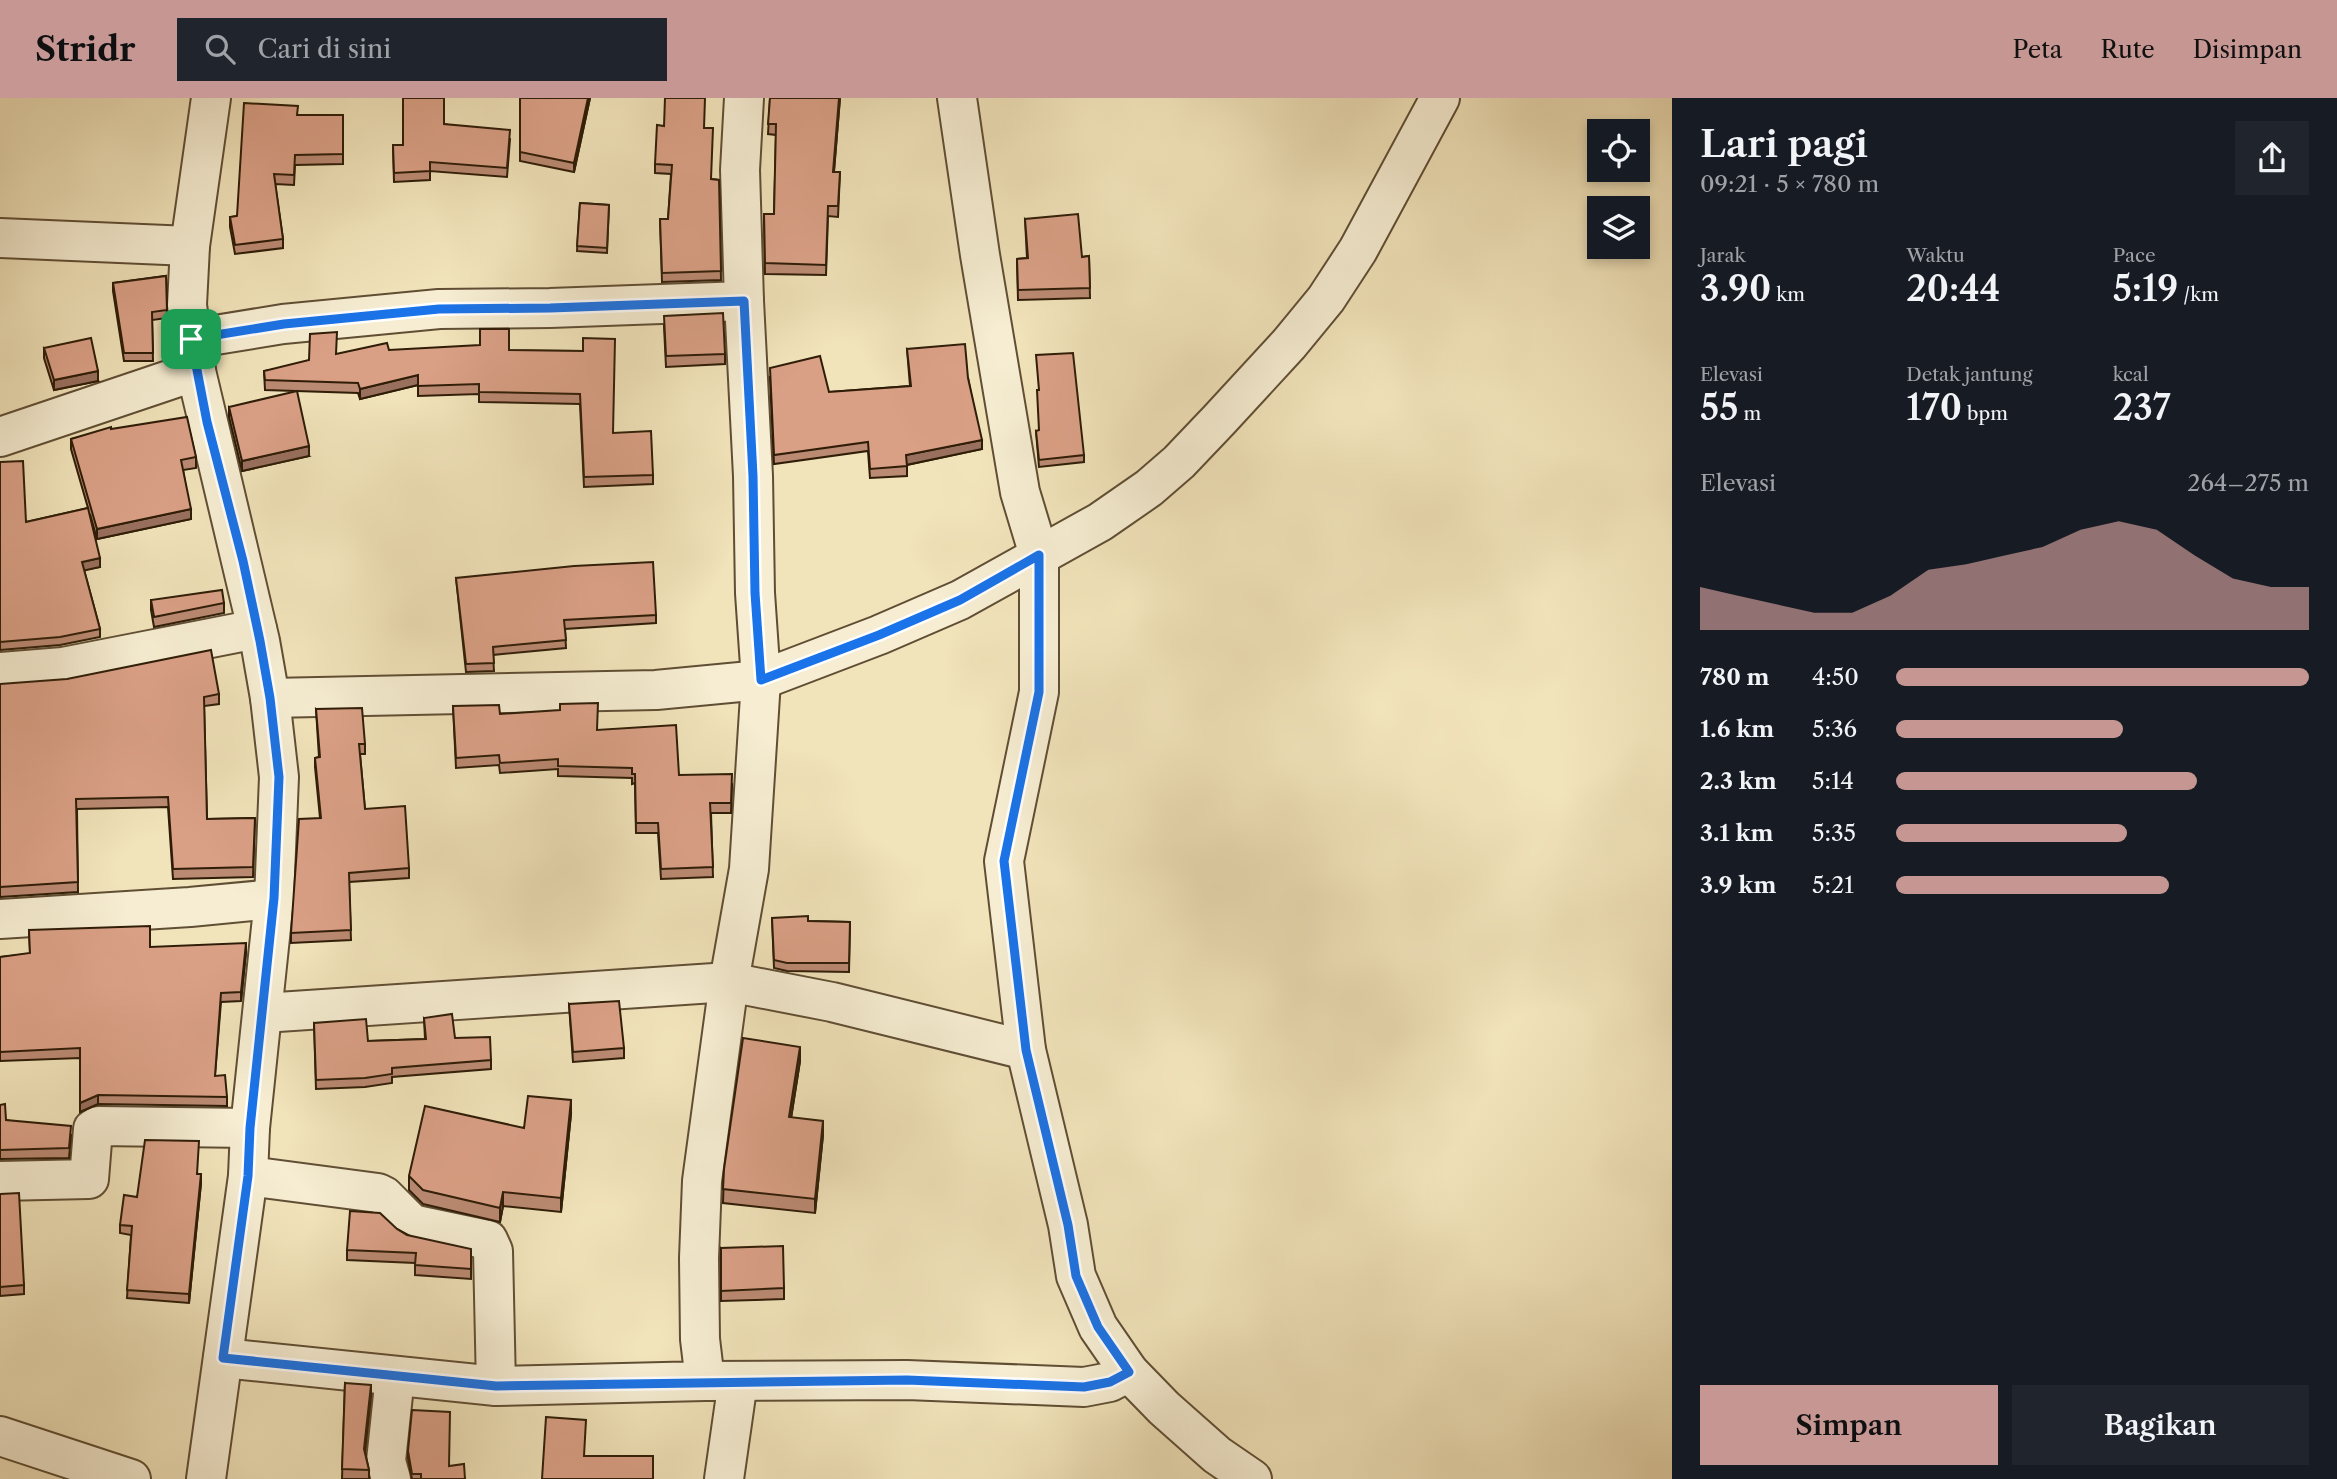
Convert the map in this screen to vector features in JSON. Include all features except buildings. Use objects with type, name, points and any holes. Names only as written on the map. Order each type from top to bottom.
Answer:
[{"type":"street","points":[[206,1479],[248,1176],[250,1128],[274,898],[279,777],[270,698],[257,629],[194,355],[187,304],[190,247],[211,98]]},
{"type":"street","points":[[724,1479],[721,1381],[700,1339],[699,1272],[702,1181],[729,982],[749,869],[761,680],[755,593],[753,476],[740,170],[744,98]]},
{"type":"street","points":[[957,98],[1020,492],[1039,555],[1039,692],[1004,861],[1026,1050],[1068,1225],[1076,1276],[1098,1327],[1129,1372],[1164,1408],[1217,1455],[1252,1479]]},
{"type":"street","points":[[270,698],[656,690],[761,680],[879,635],[960,600],[1100,522],[1149,488],[1211,429],[1289,344],[1326,299],[1358,250],[1440,98]]},
{"type":"street","points":[[0,237],[190,247]]},
{"type":"street","points":[[0,437],[194,355],[284,324],[439,309],[744,301]]},
{"type":"street","points":[[0,672],[63,667],[257,629]]},
{"type":"street","points":[[0,919],[190,907],[274,898]]},
{"type":"street","points":[[263,1013],[729,982],[832,1002],[1026,1050]]},
{"type":"street","points":[[0,1181],[89,1179],[93,1129],[98,1125],[250,1128]]},
{"type":"street","points":[[248,1176],[378,1193],[412,1224],[488,1240],[493,1251],[496,1386]]},
{"type":"street","points":[[223,1358],[496,1386],[907,1380],[1084,1387],[1110,1382],[1129,1372]]},
{"type":"street","points":[[391,1479],[386,1461],[395,1376]]},
{"type":"street","points":[[0,1436],[131,1479]]},
{"type":"route","points":[[744,301],[761,680],[879,635],[960,600],[1039,555],[1039,692],[1004,861],[1026,1050],[1068,1225],[1076,1276],[1098,1327],[1129,1372],[1110,1382],[1084,1387],[907,1380],[496,1386],[223,1358],[248,1176],[250,1128],[274,898],[279,777],[260,641],[243,561],[207,422],[191,339],[284,324],[439,309],[744,301]]}]
